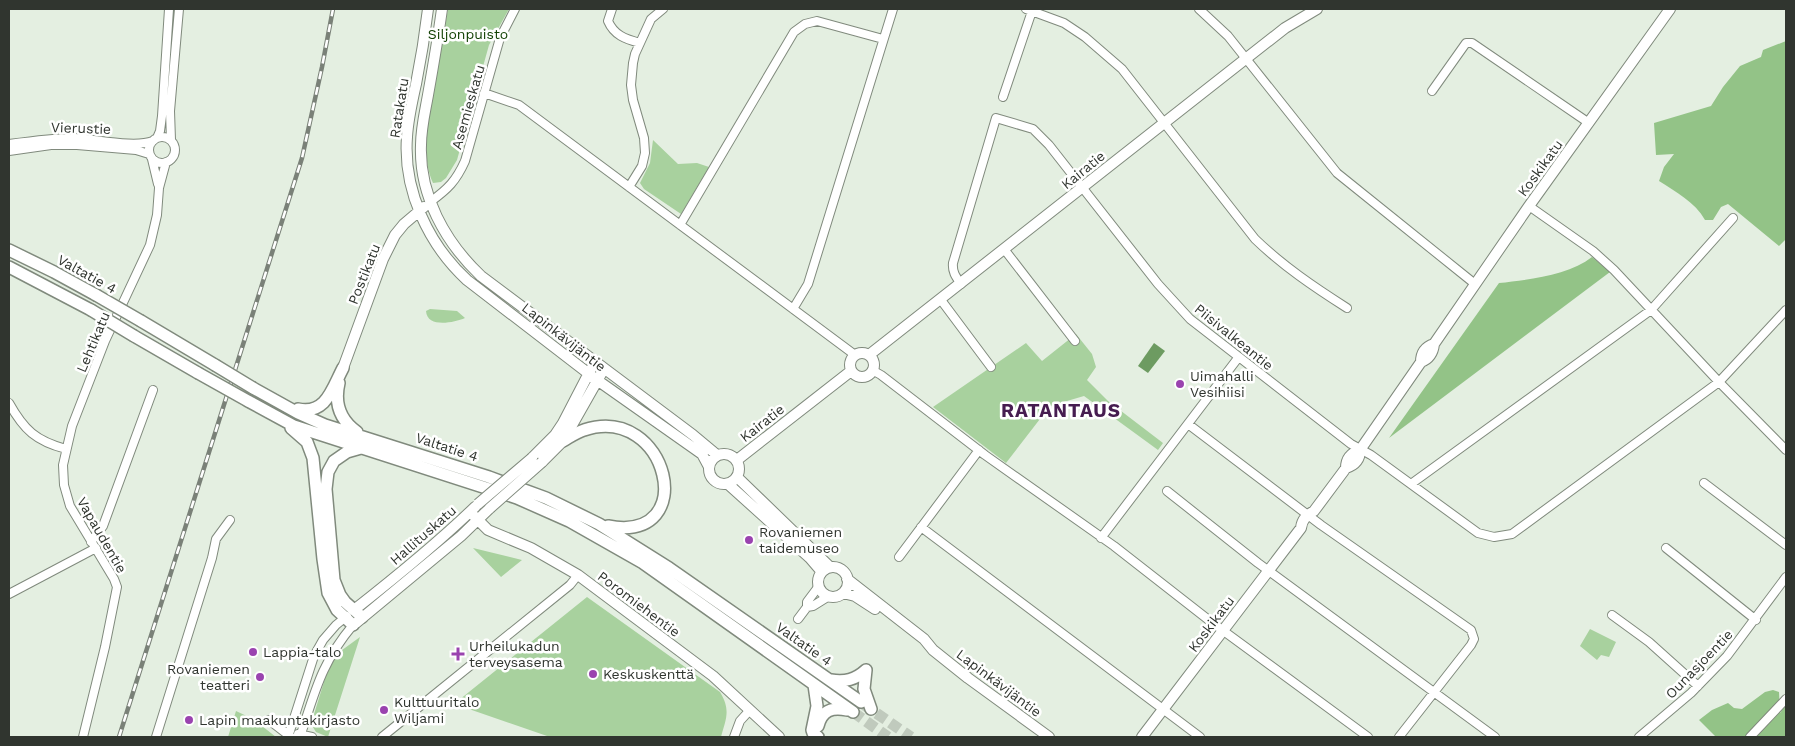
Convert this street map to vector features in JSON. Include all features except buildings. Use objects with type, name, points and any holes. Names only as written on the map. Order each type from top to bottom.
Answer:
[{"type":"highway","points":[[9,243],[22,256]]},
{"type":"highway","name":"Valtatie 4","points":[[9,250],[96,295],[298,413],[325,425],[497,480],[546,498],[599,524],[669,568],[861,702]]},
{"type":"highway","name":"Valtatie 4","points":[[9,267],[91,310],[280,419],[301,428],[516,498],[592,533],[650,568],[851,711],[832,708],[825,712],[818,726],[819,737]]},
{"type":"highway","points":[[284,405],[311,411],[317,408],[328,397],[343,368]]},
{"type":"highway","points":[[343,368],[337,398],[339,410],[347,425],[362,436]]},
{"type":"highway","points":[[280,419],[303,437],[310,448],[317,490],[326,584],[331,600],[337,610],[349,622]]},
{"type":"highway","points":[[563,441],[582,430],[599,426],[622,429],[645,442],[653,451],[662,468],[664,479],[663,500],[654,517],[639,526],[628,528],[599,524]]},
{"type":"highway","points":[[358,614],[340,594],[334,580],[326,480],[331,466],[338,458],[347,452],[361,448]]},
{"type":"highway","points":[[830,680],[847,681],[866,670],[864,689],[871,709]]},
{"type":"highway","points":[[814,685],[817,706],[812,730],[819,737]]},
{"type":"main road","name":"Ratakatu","points":[[419,211],[411,185],[407,137],[428,9]]},
{"type":"main road","name":"Ratakatu","points":[[430,202],[423,176],[421,144],[442,9]]},
{"type":"main road","name":"Kairatie","points":[[869,356],[1285,28],[1317,9]]},
{"type":"main road","name":"Koskikatu","points":[[1142,737],[1301,528],[1302,522],[1312,515],[1346,468],[1346,461],[1349,457],[1353,452],[1360,450],[1421,362],[1421,356],[1425,350],[1428,346],[1434,344],[1529,206],[1670,9]]},
{"type":"main road","name":"Postikatu","points":[[343,368],[383,259],[395,235],[404,224],[430,202]]},
{"type":"main road","name":"Lapinkävijäntie","points":[[430,202],[451,242],[475,270],[717,455]]},
{"type":"main road","name":"Lapinkävijäntie","points":[[419,211],[430,234],[461,274],[597,380],[702,454],[709,467]]},
{"type":"main road","points":[[862,353],[869,356],[873,362],[872,370],[867,375],[860,377],[851,371],[850,361],[855,355],[862,353]]},
{"type":"main road","name":"Hallituskatu","points":[[349,622],[405,570],[474,515],[490,508],[537,460],[563,423],[588,373],[596,362]]},
{"type":"main road","name":"Hallituskatu","points":[[474,515],[478,504],[563,441],[605,369]]},
{"type":"main road","name":"Kairatie","points":[[737,460],[851,371]]},
{"type":"main road","points":[[728,484],[737,477],[740,468],[737,460],[728,454],[717,455],[709,467],[710,474],[714,480],[728,484],[810,558],[826,570]]},
{"type":"main road","points":[[737,477],[826,570]]},
{"type":"main road","name":"Poromiehentie","points":[[474,515],[488,530],[531,548],[578,575],[713,676],[779,737]]},
{"type":"main road","points":[[836,568],[842,571],[847,579],[847,586],[843,593],[837,596],[829,596],[823,593],[819,586],[819,578],[826,570],[836,568]]},
{"type":"main road","name":"Lapinkävijäntie","points":[[847,579],[924,639],[933,650],[988,694],[1049,737]]},
{"type":"main road","name":"Lapinkävijäntie","points":[[843,593],[855,596],[875,609],[920,645],[933,650]]},
{"type":"street","points":[[169,9],[162,124],[150,145],[151,156],[160,163],[166,162],[175,153],[171,140],[170,111],[179,9]]},
{"type":"street","name":"Asemieskatu","points":[[430,202],[445,191],[458,176],[465,161],[500,38],[516,9]]},
{"type":"street","points":[[612,9],[608,21],[612,30],[621,36],[640,43]]},
{"type":"street","points":[[629,187],[642,166],[645,153],[644,138],[634,106],[631,85],[633,63],[651,19],[662,9]]},
{"type":"street","points":[[792,309],[808,284],[883,39],[894,9]]},
{"type":"street","points":[[1200,9],[1228,36],[1337,173],[1475,284]]},
{"type":"street","points":[[1003,97],[1030,10],[1064,23],[1085,37],[1122,69],[1255,239],[1271,255],[1300,278],[1347,308]]},
{"type":"street","points":[[680,225],[794,32],[805,24],[817,21],[883,39]]},
{"type":"street","points":[[1432,91],[1466,43],[1472,43],[1589,123]]},
{"type":"street","points":[[484,93],[519,105],[855,355]]},
{"type":"street","name":"Piisivalkeantie","points":[[961,284],[952,268],[953,263],[996,118],[1033,129],[1049,145],[1169,298],[1190,319],[1238,358],[1360,450],[1371,455],[1478,533],[1494,537],[1512,534],[1719,382]]},
{"type":"street","points":[[155,139],[164,137],[171,140]]},
{"type":"street","name":"Vierustie","points":[[9,144],[58,138],[91,139],[137,144],[155,139]]},
{"type":"street","name":"Vierustie","points":[[9,152],[51,145],[77,145],[136,150],[151,156]]},
{"type":"street","name":"Lehtikatu","points":[[151,156],[159,188]]},
{"type":"street","name":"Lehtikatu","points":[[66,449],[72,426],[105,342],[150,245],[157,215],[159,188],[166,162]]},
{"type":"street","points":[[1529,206],[1593,251],[1614,270],[1786,450]]},
{"type":"street","points":[[1411,484],[1651,310],[1733,218]]},
{"type":"street","points":[[1004,249],[1075,341]]},
{"type":"street","points":[[941,300],[991,367]]},
{"type":"street","points":[[1719,382],[1786,310]]},
{"type":"street","points":[[1101,538],[1238,358]]},
{"type":"street","points":[[872,370],[881,374],[979,450],[1101,538],[1368,737]]},
{"type":"street","points":[[9,594],[93,545],[103,526],[153,390]]},
{"type":"street","points":[[9,403],[19,421],[33,435],[49,444],[66,449]]},
{"type":"street","points":[[1188,424],[1471,630],[1474,639],[1399,737]]},
{"type":"street","name":"Vapaudentie","points":[[66,449],[63,473],[66,496],[70,506],[114,579],[117,591],[100,671],[83,737]]},
{"type":"street","points":[[898,557],[979,450]]},
{"type":"street","points":[[1704,482],[1786,545]]},
{"type":"street","points":[[1167,491],[1269,571],[1495,737]]},
{"type":"street","points":[[156,737],[216,540],[230,520]]},
{"type":"street","points":[[921,527],[1200,737]]},
{"type":"street","points":[[1666,548],[1756,620]]},
{"type":"street","points":[[382,737],[567,587],[578,575]]},
{"type":"street","name":"Ounasjoentie","points":[[1639,737],[1698,686],[1727,656],[1756,620],[1786,577]]},
{"type":"street","points":[[807,608],[807,602],[819,586]]},
{"type":"street","points":[[798,619],[807,608],[829,596]]},
{"type":"street","points":[[1612,615],[1649,642],[1698,686]]},
{"type":"street","name":"Hallituskatu","points":[[301,736],[323,670],[349,622]]},
{"type":"street","name":"Hallituskatu","points":[[289,736],[314,656],[323,640],[336,625],[349,622]]},
{"type":"street","points":[[1750,737],[1786,699]]},
{"type":"street","points":[[734,737],[740,721],[750,710]]},
{"type":"street","points":[[269,720],[289,736],[312,737]]},
{"type":"green space","name":"Siljonpuisto","points":[[448,9],[509,9],[489,45],[457,160],[446,178],[441,182],[433,183],[427,163],[427,129]]},
{"type":"green space","points":[[653,140],[678,164],[697,163],[709,167],[681,214],[644,189],[640,183],[650,163]]},
{"type":"green space","points":[[430,309],[457,311],[465,318],[441,323],[436,322],[427,316],[426,311]]},
{"type":"green space","points":[[1076,334],[1092,354],[1096,367],[1087,380],[1108,401],[1163,443],[1158,450],[1084,396],[1050,406],[1006,463],[933,407],[1026,343],[1042,361]]},
{"type":"green space","points":[[473,548],[522,560],[501,577]]},
{"type":"green space","name":"Keskuskenttä","points":[[587,597],[720,692],[726,704],[726,720],[721,737],[550,737],[466,708],[459,700]]},
{"type":"green space","points":[[1590,629],[1616,642],[1609,657],[1601,655],[1597,660],[1580,646]]},
{"type":"green space","points":[[360,637],[328,737],[316,732],[311,724],[327,672],[338,653]]},
{"type":"green space","points":[[236,711],[253,719],[276,737],[228,737]]},
{"type":"shaded area","points":[[1786,41],[1786,239],[1779,246],[1728,204],[1721,207],[1713,220],[1705,220],[1691,203],[1659,181],[1664,167],[1674,154],[1656,155],[1654,123],[1711,106],[1740,66],[1761,57],[1763,50]]},
{"type":"shaded area","points":[[1592,257],[1610,272],[1389,438],[1499,283],[1560,272],[1583,263]]},
{"type":"shaded area","points":[[1154,343],[1165,351],[1148,373],[1138,366]]},
{"type":"shaded area","points":[[1773,690],[1779,692],[1780,713],[1786,705],[1786,737],[1716,737],[1699,720],[1712,710],[1728,703],[1734,708],[1742,709],[1765,692]]},
{"type":"tunnel","points":[[863,704],[911,737]]},
{"type":"tunnel","points":[[853,712],[888,737]]},
{"type":"railway","points":[[119,737],[302,158],[333,9]]},
{"type":"place","name":"Uimahalli Vesihiisi","points":[[1180,384]]},
{"type":"place","name":"Rovaniemen taidemuseo","points":[[749,540]]},
{"type":"place","name":"Lappia-talo","points":[[253,652]]},
{"type":"place","name":"Urheilukadun terveysasema","points":[[458,654]]},
{"type":"place","name":"Keskuskenttä","points":[[593,674]]},
{"type":"place","name":"Rovaniemen teatteri","points":[[260,677]]},
{"type":"place","name":"Kulttuuritalo Wiljami","points":[[384,710]]},
{"type":"place","name":"Lapin maakuntakirjasto","points":[[189,720]]},
{"type":"district","name":"RATANTAUS","points":[[1061,410]]}]
